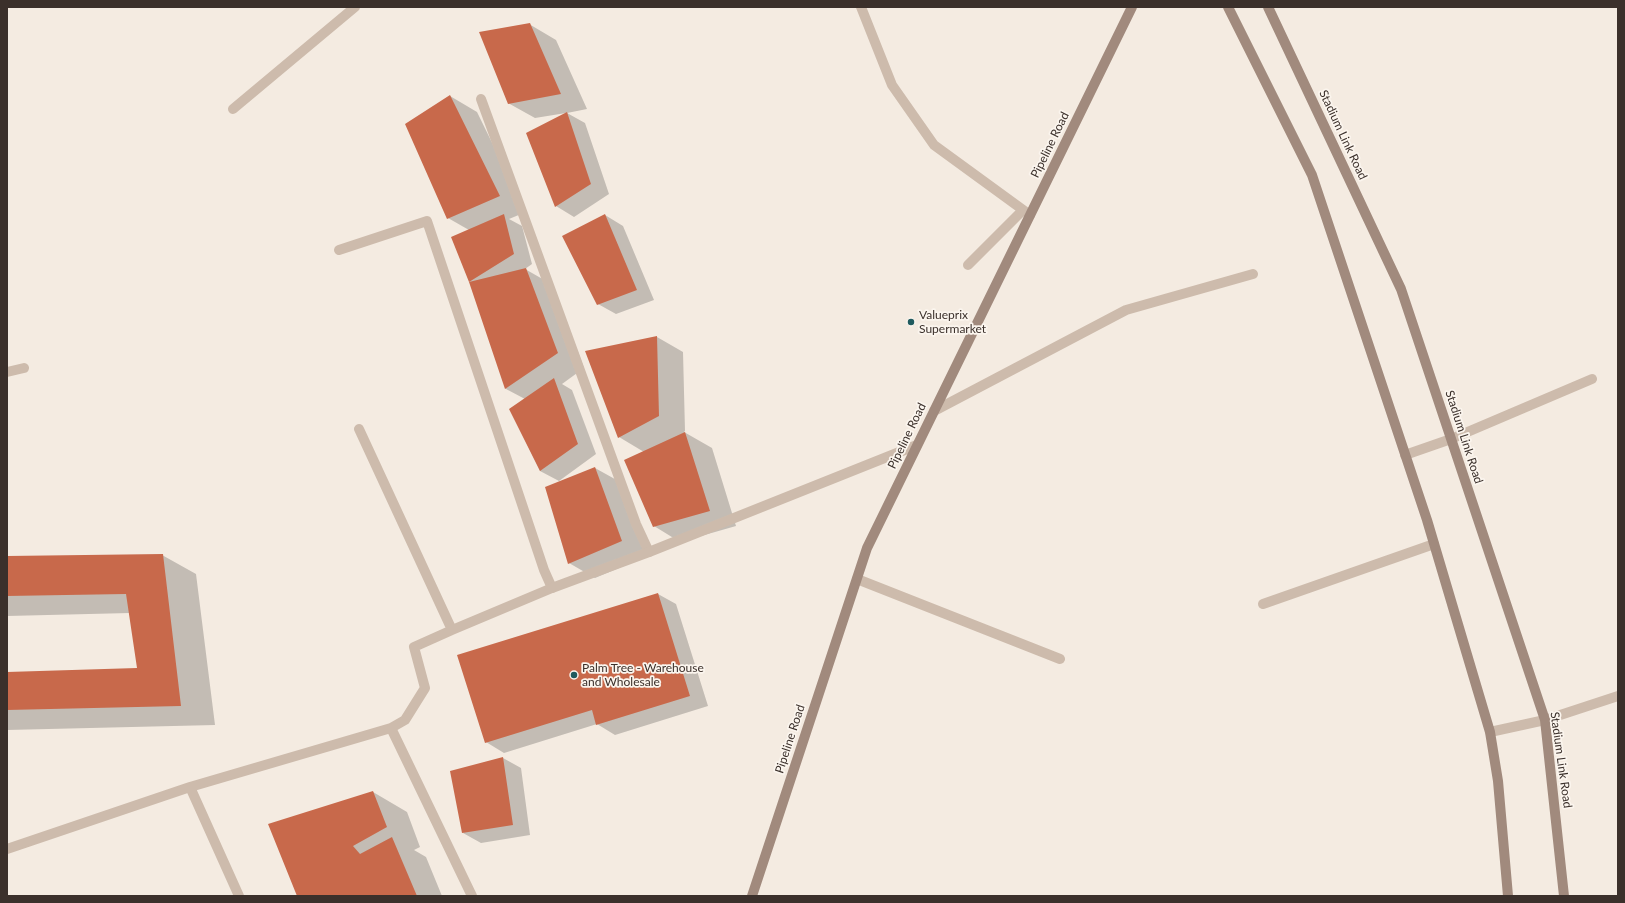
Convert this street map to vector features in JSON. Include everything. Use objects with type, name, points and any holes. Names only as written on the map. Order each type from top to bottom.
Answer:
[{"type":"street","points":[[233,109],[355,7]]},
{"type":"street","points":[[860,7],[892,85],[934,145],[1026,213],[968,265]]},
{"type":"street","name":"Pipeline Road","points":[[752,896],[867,548],[934,411],[1026,213],[1132,7]]},
{"type":"street","points":[[1228,7],[1312,175],[1434,544],[1490,732],[1498,781],[1508,896]]},
{"type":"street","name":"Stadium Link Road","points":[[1268,7],[1401,289],[1545,720],[1564,896]]},
{"type":"street","points":[[481,99],[636,524],[649,552]]},
{"type":"street","points":[[339,250],[427,221],[544,570],[552,588]]},
{"type":"street","points":[[934,411],[1126,310],[1253,274]]},
{"type":"street","points":[[7,372],[24,368]]},
{"type":"street","points":[[1405,455],[1450,439],[1592,379]]},
{"type":"street","points":[[359,429],[452,630]]},
{"type":"street","points":[[7,849],[190,787],[391,728],[405,720],[425,688],[414,647],[552,588],[649,552],[917,445]]},
{"type":"street","points":[[1263,604],[1434,544]]},
{"type":"street","points":[[857,578],[1060,659]]},
{"type":"street","points":[[1490,732],[1545,720],[1618,696]]},
{"type":"street","points":[[391,728],[472,896]]},
{"type":"street","points":[[190,787],[239,896]]},
{"type":"building","points":[[530,23],[561,94],[508,104],[479,32]]},
{"type":"building","points":[[450,95],[500,196],[447,219],[405,124]]},
{"type":"building","points":[[567,112],[591,184],[555,207],[526,133]]},
{"type":"building","points":[[504,214],[514,254],[469,282],[451,237]]},
{"type":"building","points":[[605,214],[637,290],[597,305],[562,236]]},
{"type":"building","points":[[526,268],[558,353],[505,389],[469,282]]},
{"type":"building","points":[[657,336],[659,416],[618,438],[585,351]]},
{"type":"building","points":[[554,378],[578,444],[540,471],[509,409]]},
{"type":"building","points":[[685,432],[710,511],[653,527],[624,460]]},
{"type":"building","points":[[595,467],[622,541],[568,564],[545,487]]},
{"type":"building","points":[[163,554],[181,706],[7,710],[7,672],[137,668],[126,594],[7,596],[7,556]]},
{"type":"building","name":"Palm Tree - Warehouse and Wholesale","points":[[658,593],[690,696],[596,725],[592,710],[485,743],[457,655]]},
{"type":"building","points":[[503,757],[513,825],[462,833],[450,771]]},
{"type":"building","points":[[373,791],[387,827],[353,846],[360,854],[392,837],[417,896],[297,896],[268,824]]},
{"type":"place","name":"Valueprix Supermarket","points":[[911,322]]},
{"type":"place","name":"Palm Tree - Warehouse and Wholesale","points":[[574,675]]}]
